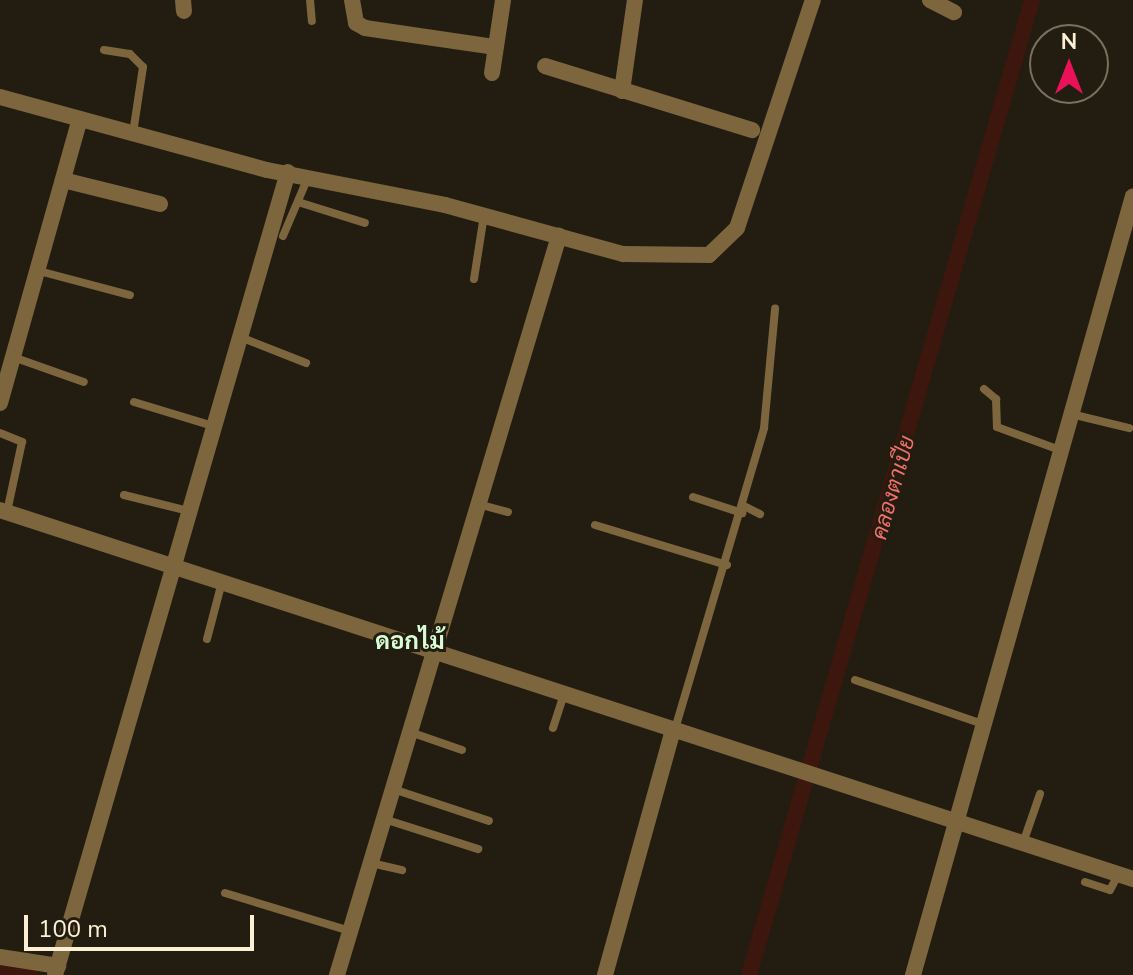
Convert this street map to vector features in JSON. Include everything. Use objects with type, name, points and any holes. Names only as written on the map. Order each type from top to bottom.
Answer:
[{"type":"street","points":[[352,0],[356,23],[365,28],[496,47]]},
{"type":"street","points":[[492,73],[503,0]]},
{"type":"street","points":[[622,91],[635,0]]},
{"type":"street","points":[[0,97],[288,172],[484,215],[559,236],[663,259],[709,255],[723,246],[737,228],[813,0]]},
{"type":"street","points":[[930,0],[954,12]]},
{"type":"street","points":[[545,66],[752,130]]},
{"type":"street","points":[[0,403],[80,119]]},
{"type":"street","points":[[0,957],[56,971],[288,172]]},
{"type":"street","points":[[63,180],[160,204]]},
{"type":"street","points":[[913,975],[1133,196]]},
{"type":"street","points":[[337,975],[559,236]]},
{"type":"street","points":[[4,511],[1125,876]]},
{"type":"street","points":[[605,975],[674,730]]},
{"type":"lane","points":[[310,0],[312,21]]},
{"type":"lane","points":[[104,50],[130,54],[143,67],[133,133]]},
{"type":"lane","points":[[283,236],[309,175]]},
{"type":"lane","points":[[298,202],[365,223]]},
{"type":"lane","points":[[474,279],[484,215]]},
{"type":"lane","points":[[39,271],[130,295]]},
{"type":"lane","points":[[674,730],[727,565],[766,416],[775,309]]},
{"type":"lane","points":[[240,337],[306,363]]},
{"type":"lane","points":[[13,357],[84,382]]},
{"type":"lane","points":[[984,389],[996,399],[997,427],[1060,450]]},
{"type":"lane","points":[[134,402],[213,426]]},
{"type":"lane","points":[[1070,414],[1129,428]]},
{"type":"lane","points":[[0,433],[22,442],[4,511]]},
{"type":"lane","points":[[124,495],[188,511]]},
{"type":"lane","points":[[693,497],[760,514]]},
{"type":"lane","points":[[477,504],[508,512]]},
{"type":"lane","points":[[595,525],[727,565]]},
{"type":"lane","points":[[207,639],[222,581]]},
{"type":"lane","points":[[855,680],[983,724]]},
{"type":"lane","points":[[553,728],[564,694]]},
{"type":"lane","points":[[410,732],[462,750]]},
{"type":"lane","points":[[393,789],[489,821]]},
{"type":"lane","points":[[1023,844],[1040,794]]},
{"type":"lane","points":[[384,819],[478,849]]},
{"type":"lane","points":[[371,863],[402,870]]},
{"type":"lane","points":[[1085,882],[1110,890],[1125,876]]},
{"type":"lane","points":[[225,893],[350,931]]},
{"type":"waterway","name":"คลองตาเปีย","points":[[749,975],[1032,0]]},
{"type":"waterway","name":"คลองตาเปีย","points":[[0,972],[31,975]]},
{"type":"district","name":"ดอกไม้","points":[[410,642]]}]
